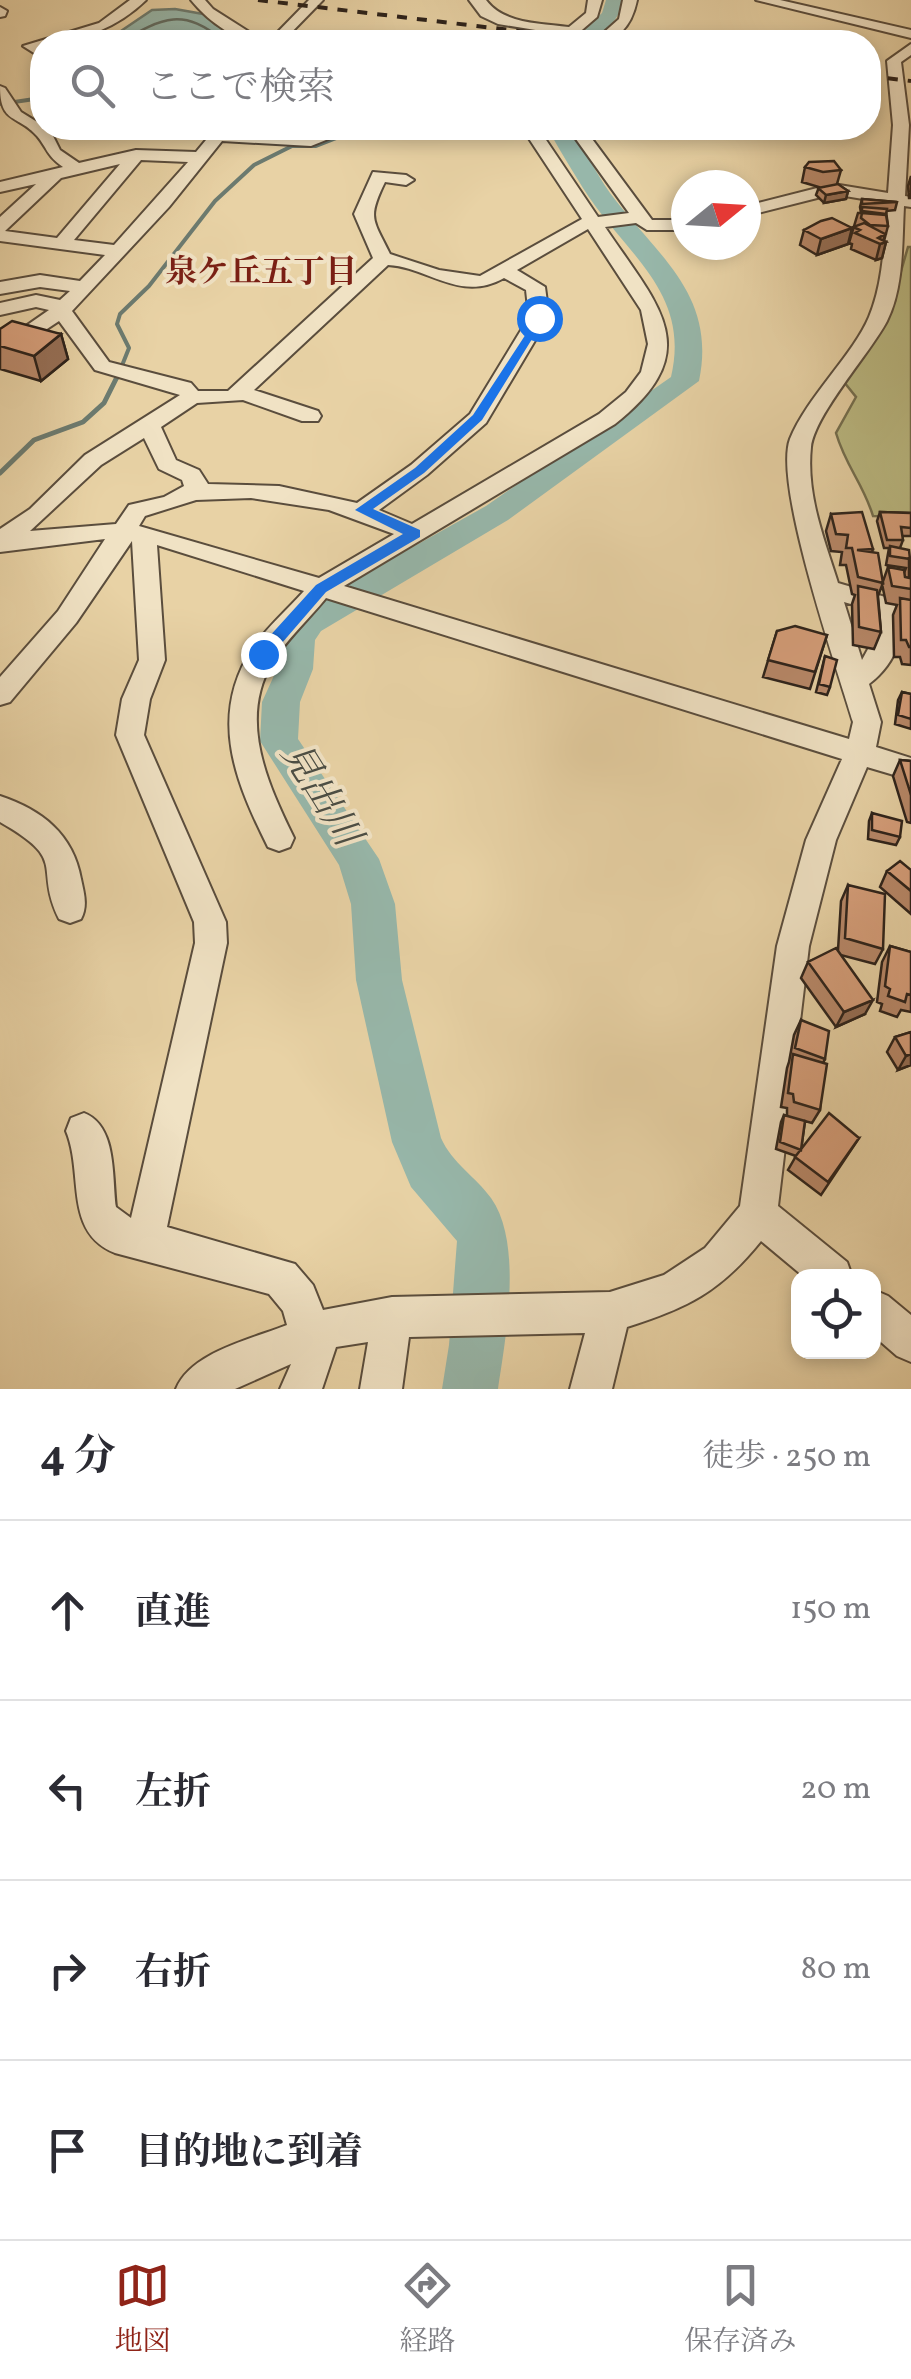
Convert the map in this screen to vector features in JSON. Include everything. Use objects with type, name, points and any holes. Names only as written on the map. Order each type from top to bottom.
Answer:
[{"type":"street","points":[[89,30],[104,26],[140,0]]},
{"type":"street","points":[[198,0],[208,12],[237,30]]},
{"type":"street","points":[[286,30],[316,0]]},
{"type":"street","points":[[476,0],[490,16],[540,30]]},
{"type":"street","points":[[574,30],[592,14],[594,0]]},
{"type":"street","points":[[615,30],[626,21],[630,0]]},
{"type":"street","points":[[763,0],[911,34]]},
{"type":"street","points":[[197,1389],[227,1370],[312,1334],[392,1316],[610,1312],[674,1292],[719,1262],[758,1214],[793,946],[821,840],[860,754],[867,722],[800,494],[800,442],[878,319],[903,244],[901,125],[894,61],[911,48]]},
{"type":"street","points":[[0,91],[7,115]]},
{"type":"street","points":[[47,140],[53,153],[75,168]]},
{"type":"street","points":[[0,354],[62,309],[85,287],[215,140]]},
{"type":"street","points":[[279,838],[252,783],[242,725],[253,673],[263,654],[321,588],[607,418],[643,387],[659,350],[660,332],[651,310],[538,140]]},
{"type":"street","points":[[585,140],[646,225],[671,225]]},
{"type":"street","points":[[60,244],[136,155]]},
{"type":"street","points":[[0,188],[136,155],[202,157]]},
{"type":"street","points":[[0,227],[54,176]]},
{"type":"street","points":[[383,259],[361,224],[360,215],[379,176],[406,180]]},
{"type":"street","points":[[761,207],[833,189],[904,201]]},
{"type":"street","points":[[0,543],[38,514],[93,460],[192,396],[234,397],[383,259],[483,282],[506,272],[580,225],[640,217]]},
{"type":"street","points":[[0,236],[117,252]]},
{"type":"street","points":[[362,510],[420,470],[478,418],[539,318],[535,287],[506,272]]},
{"type":"street","points":[[0,288],[40,281],[85,287]]},
{"type":"street","points":[[0,309],[36,301],[62,309],[102,366],[184,387],[192,396]]},
{"type":"street","points":[[239,392],[310,416]]},
{"type":"street","points":[[149,425],[167,464],[190,475],[197,485],[192,493]]},
{"type":"street","points":[[145,1240],[211,943],[210,922],[130,735],[136,698],[152,660],[134,532],[137,510],[192,493],[231,488],[261,490],[362,510],[415,534]]},
{"type":"street","points":[[0,543],[87,531],[134,532],[911,768]]},
{"type":"street","points":[[0,694],[134,532]]},
{"type":"street","points":[[830,589],[883,605],[888,628],[885,651],[878,664],[856,682]]},
{"type":"street","points":[[2,813],[53,838],[65,866],[70,909]]},
{"type":"street","points":[[84,1131],[89,1138],[98,1216],[115,1234],[281,1278],[299,1299],[316,1352],[300,1389]]},
{"type":"street","points":[[758,1214],[825,1269]]},
{"type":"street","points":[[591,1389],[610,1312]]},
{"type":"street","points":[[381,1389],[392,1316]]},
{"type":"street","points":[[881,1316],[911,1342]]},
{"type":"shaded area","points":[[908,247],[911,517],[873,516],[836,433],[856,397],[844,382],[886,323]]},
{"type":"water","points":[[152,10],[203,14],[224,30],[122,30]]},
{"type":"building","points":[[834,161],[841,170],[823,172],[805,167],[809,162]]},
{"type":"building","points":[[838,184],[848,191],[826,195],[818,188]]},
{"type":"building","points":[[862,199],[897,202],[862,204]]},
{"type":"building","points":[[862,207],[887,209],[886,214],[862,211]]},
{"type":"building","points":[[862,213],[886,215],[888,226],[870,225],[861,218]]},
{"type":"building","points":[[832,218],[852,228],[821,239],[804,230],[821,221]]},
{"type":"building","points":[[864,223],[885,234],[878,238],[886,242],[880,244],[855,233],[860,230],[853,227]]},
{"type":"building","points":[[12,321],[61,334],[34,356],[0,346],[0,329]]},
{"type":"building","points":[[862,512],[873,549],[857,550],[878,553],[883,583],[858,577],[852,548],[846,548],[848,535],[836,534],[831,514]]},
{"type":"building","points":[[880,512],[911,513],[911,528],[901,527],[903,540],[887,540]]},
{"type":"building","points":[[890,546],[909,550],[910,559],[890,556]]},
{"type":"building","points":[[909,559],[911,589],[892,586],[888,567],[904,570],[909,578]]},
{"type":"building","points":[[858,586],[877,590],[881,632],[859,627]]},
{"type":"building","points":[[900,598],[911,600],[911,647],[901,640]]},
{"type":"building","points":[[795,626],[827,635],[815,672],[768,660],[777,631]]},
{"type":"building","points":[[825,656],[837,660],[830,687],[819,684]]},
{"type":"building","points":[[902,692],[911,694],[911,719],[898,715]]},
{"type":"building","points":[[900,760],[911,761],[911,795]]},
{"type":"building","points":[[872,813],[902,821],[900,837],[872,830]]},
{"type":"building","points":[[900,861],[911,870],[911,891],[887,871]]},
{"type":"building","points":[[848,885],[885,894],[883,949],[845,938]]},
{"type":"building","points":[[890,946],[911,952],[911,995],[907,994],[905,1002],[888,996],[890,989],[885,986]]},
{"type":"building","points":[[836,948],[873,1000],[844,1012],[808,962]]},
{"type":"building","points":[[801,1020],[829,1031],[825,1059],[795,1048]]},
{"type":"building","points":[[911,1032],[911,1054],[906,1056],[895,1037]]},
{"type":"building","points":[[793,1054],[827,1064],[820,1110],[794,1102],[793,1094],[788,1093]]},
{"type":"building","points":[[829,1113],[859,1138],[828,1182],[795,1157]]},
{"type":"building","points":[[784,1115],[805,1121],[801,1150],[780,1142]]},
{"type":"waterway","name":"見出川","points":[[593,30],[611,15],[615,0]]},
{"type":"waterway","points":[[1,104],[30,100]]},
{"type":"waterway","points":[[117,378],[129,348],[117,324],[120,314],[149,286],[215,201],[254,165],[292,146],[316,146],[331,140]]},
{"type":"waterway","name":"見出川","points":[[470,1389],[477,1345],[483,1241],[474,1218],[429,1169],[417,1142],[379,980],[373,904],[358,859],[279,741],[281,702],[295,669],[297,639],[308,622],[497,513],[685,381],[691,354],[682,305],[654,261],[597,191],[566,140]]},
{"type":"waterway","points":[[0,473],[34,440],[83,422],[104,403],[118,375]]},
{"type":"railway","points":[[258,0],[510,30]]},
{"type":"railway","points":[[881,78],[911,81]]},
{"type":"district","name":"泉ケ丘五丁目","points":[[261,274]]},
{"type":"route","points":[[263,654],[321,588],[415,534],[362,510],[420,470],[478,418],[539,318]]}]
